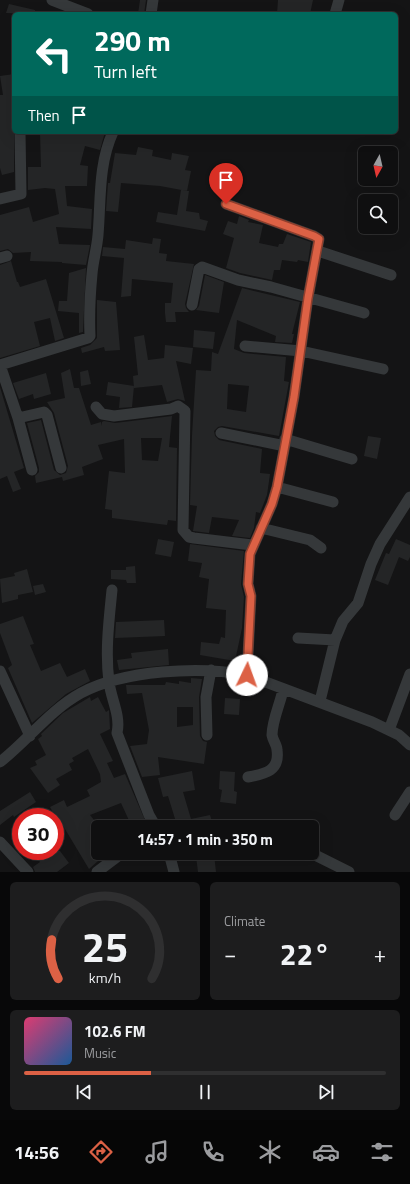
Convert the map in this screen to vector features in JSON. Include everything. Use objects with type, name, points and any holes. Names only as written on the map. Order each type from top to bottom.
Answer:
[{"type":"street","points":[[52,0],[83,12]]},
{"type":"street","points":[[151,12],[153,0]]},
{"type":"street","points":[[336,12],[339,0]]},
{"type":"street","points":[[0,199],[21,194],[20,134]]},
{"type":"street","points":[[32,470],[18,418],[0,365],[88,338],[90,336],[88,315],[92,272],[98,237],[102,176],[107,146],[111,134]]},
{"type":"street","points":[[226,204],[319,239],[318,251],[308,298],[294,397],[277,487],[272,504],[252,545],[250,554],[248,584],[251,596],[247,675]]},
{"type":"street","points":[[318,251],[392,275]]},
{"type":"street","points":[[192,306],[199,269],[202,267],[238,280],[271,287],[364,313]]},
{"type":"street","points":[[245,346],[300,351],[383,369]]},
{"type":"street","points":[[96,407],[102,414],[114,416],[171,409],[178,406],[183,409],[185,412],[183,530],[189,537],[252,545]]},
{"type":"street","points":[[18,418],[40,412],[44,412],[47,415],[61,468]]},
{"type":"street","points":[[221,433],[285,443],[352,459]]},
{"type":"street","points":[[277,487],[333,502]]},
{"type":"street","points":[[320,701],[335,640],[343,621],[358,603],[371,564],[380,544],[410,497]]},
{"type":"street","points":[[261,528],[310,540],[321,548]]},
{"type":"street","points":[[112,590],[108,629],[109,682],[119,724],[117,733],[152,820]]},
{"type":"street","points":[[298,638],[335,640]]},
{"type":"street","points":[[0,762],[61,707],[80,693],[109,682],[182,670],[210,670],[247,675],[283,690],[320,701],[389,730],[399,735],[410,745]]},
{"type":"street","points":[[207,735],[206,697],[210,670]]},
{"type":"street","points":[[0,671],[30,736]]},
{"type":"street","points":[[389,730],[410,674]]},
{"type":"street","points":[[248,777],[266,774],[273,769],[276,764],[277,749],[272,736],[283,690]]},
{"type":"street","points":[[395,815],[410,792]]},
{"type":"street","points":[[0,842],[28,872]]},
{"type":"street","points":[[319,857],[349,872]]},
{"type":"street","points":[[97,872],[113,860]]},
{"type":"street","points":[[171,860],[174,872]]},
{"type":"building","points":[[140,0],[146,0],[144,12],[138,12]]},
{"type":"building","points":[[278,0],[313,0],[310,12],[277,12]]},
{"type":"building","points":[[9,4],[35,10],[35,12],[6,13]]},
{"type":"building","points":[[12,74],[12,134],[14,134],[14,172],[2,175],[0,168],[0,95],[3,95],[0,76]]},
{"type":"building","points":[[40,134],[104,134],[100,150],[85,146],[80,165],[88,166],[87,186],[65,186],[67,206],[92,209],[91,229],[56,227],[59,244],[90,245],[86,265],[62,262],[30,261],[31,252],[13,253],[8,249],[0,251],[0,215],[29,207],[33,222],[59,214],[55,189],[45,188],[28,190],[28,167],[41,167]]},
{"type":"building","points":[[138,147],[153,150],[152,156],[171,160],[172,153],[189,156],[185,170],[191,171],[187,191],[160,186],[121,183],[118,212],[106,211],[108,183],[110,183],[115,153],[136,155]]},
{"type":"building","points":[[181,190],[189,191],[186,211],[199,213],[200,219],[208,221],[205,231],[156,222],[158,212],[177,215]]},
{"type":"building","points":[[239,216],[249,220],[248,222],[263,225],[259,243],[278,247],[279,244],[283,244],[287,234],[311,242],[308,262],[298,260],[297,262],[282,260],[280,270],[274,270],[272,280],[240,273],[226,268],[234,238],[223,234],[228,221],[237,224]]},
{"type":"building","points":[[153,238],[161,239],[159,253],[167,254],[166,261],[194,264],[185,304],[189,312],[175,312],[176,322],[166,322],[165,313],[165,303],[171,303],[173,283],[132,279],[131,296],[121,297],[124,258],[102,256],[103,247],[125,249],[126,240],[152,244]]},
{"type":"building","points":[[11,261],[20,287],[46,279],[64,338],[55,341],[50,318],[34,322],[40,346],[0,358],[0,265]]},
{"type":"building","points":[[86,268],[83,332],[79,333],[79,313],[58,311],[59,301],[67,301],[69,273]]},
{"type":"building","points":[[205,275],[224,282],[219,313],[196,310],[199,306]]},
{"type":"building","points":[[242,288],[300,302],[292,334],[294,334],[292,343],[275,342],[276,336],[237,320],[234,349],[244,353],[286,357],[284,381],[289,382],[279,436],[222,426],[218,427],[214,431],[215,436],[219,440],[262,449],[260,473],[270,474],[267,495],[260,513],[256,512],[254,528],[250,538],[232,536],[239,520],[212,517],[209,533],[193,531],[197,506],[190,505],[196,370],[211,371],[212,352],[218,354]],"holes":[[[228,384],[249,386],[246,412],[227,409]]]},
{"type":"building","points":[[97,300],[116,302],[120,350],[105,351],[104,347],[82,353],[81,348],[90,345],[97,338]]},
{"type":"building","points":[[194,330],[215,332],[213,349],[193,347]]},
{"type":"building","points":[[144,335],[148,360],[164,358],[165,345],[193,348],[191,364],[176,361],[185,401],[178,399],[167,402],[162,385],[134,388],[133,376],[138,375],[134,337]]},
{"type":"building","points":[[70,369],[74,388],[79,388],[91,425],[101,422],[102,426],[102,422],[104,421],[115,423],[172,416],[169,447],[177,448],[176,521],[168,520],[167,525],[112,518],[112,510],[105,509],[109,471],[125,473],[124,439],[98,445],[103,459],[82,467],[84,475],[63,481],[62,477],[36,483],[35,476],[39,472],[39,468],[27,423],[41,420],[54,470],[60,475],[66,473],[68,466],[54,413],[47,402],[65,398],[61,373]],"holes":[[[141,438],[162,438],[158,461],[142,460]]]},
{"type":"building","points":[[88,370],[91,384],[81,386],[80,372]]},
{"type":"building","points":[[46,373],[51,394],[34,399],[33,394],[19,399],[13,383]]},
{"type":"building","points":[[108,382],[134,386],[132,407],[119,408],[120,397],[106,395]]},
{"type":"building","points":[[0,387],[24,468],[14,472],[21,489],[13,492],[7,476],[0,479]]},
{"type":"building","points":[[368,436],[381,438],[377,459],[364,456]]},
{"type":"building","points":[[158,539],[174,542],[171,557],[155,554]]},
{"type":"building","points":[[396,539],[410,545],[410,557],[408,561],[399,557],[388,585],[375,580],[386,553],[389,554]]},
{"type":"building","points":[[190,544],[244,551],[241,584],[244,597],[242,628],[235,661],[200,655],[201,642],[219,644],[221,637],[225,638],[226,610],[206,608],[209,579],[199,577],[202,563],[188,561]]},
{"type":"building","points":[[135,566],[136,583],[127,583],[126,580],[111,579],[111,570],[126,570],[126,567]]},
{"type":"building","points":[[27,569],[33,592],[18,595],[18,599],[2,603],[0,579],[15,576],[14,573]]},
{"type":"building","points":[[43,584],[46,592],[35,595],[33,586]]},
{"type":"building","points":[[23,616],[34,644],[30,645],[41,671],[60,663],[67,677],[85,669],[90,681],[66,694],[32,723],[8,668],[12,665],[0,633],[0,624]]},
{"type":"building","points":[[164,620],[165,636],[115,638],[116,622]]},
{"type":"building","points":[[168,649],[169,665],[119,670],[117,660],[132,658],[131,653]]},
{"type":"building","points":[[191,678],[202,679],[199,697],[200,736],[203,741],[207,742],[204,764],[158,757],[160,775],[142,777],[130,746],[147,744],[149,730],[142,693],[127,694],[126,685],[165,685],[166,682],[179,684],[179,681],[191,683]],"holes":[[[177,707],[193,707],[193,725],[177,727]]]},
{"type":"building","points":[[90,697],[91,701],[98,697],[106,712],[109,710],[110,729],[100,734],[113,761],[107,763],[114,778],[125,774],[145,820],[129,820],[121,803],[90,815],[94,820],[91,820],[91,860],[99,860],[89,869],[64,827],[64,808],[50,807],[64,800],[67,807],[90,796],[87,790],[101,782],[100,774],[88,749],[72,758],[74,761],[69,764],[72,770],[56,779],[60,785],[48,793],[30,768],[37,765],[35,761],[46,755],[38,739],[42,736],[41,734],[63,713]]},
{"type":"building","points":[[225,698],[240,699],[239,715],[224,714]]},
{"type":"building","points":[[192,771],[195,790],[183,792],[191,819],[210,815],[212,820],[175,820],[168,796],[163,797],[158,778]]},
{"type":"building","points":[[220,771],[235,772],[234,791],[237,792],[236,804],[220,802],[222,790],[219,789]]},
{"type":"building","points":[[30,792],[36,802],[27,808],[12,808],[12,816],[0,825],[0,811]]},
{"type":"building","points":[[64,856],[69,863],[57,872],[35,872],[33,867],[40,862],[38,860],[64,860]]},
{"type":"building","points":[[196,860],[215,860],[216,872],[198,872]]},
{"type":"route","points":[[226,204],[319,239],[318,251],[308,298],[294,397],[277,487],[272,504],[252,545],[250,554],[248,584],[251,596],[247,675]]}]
